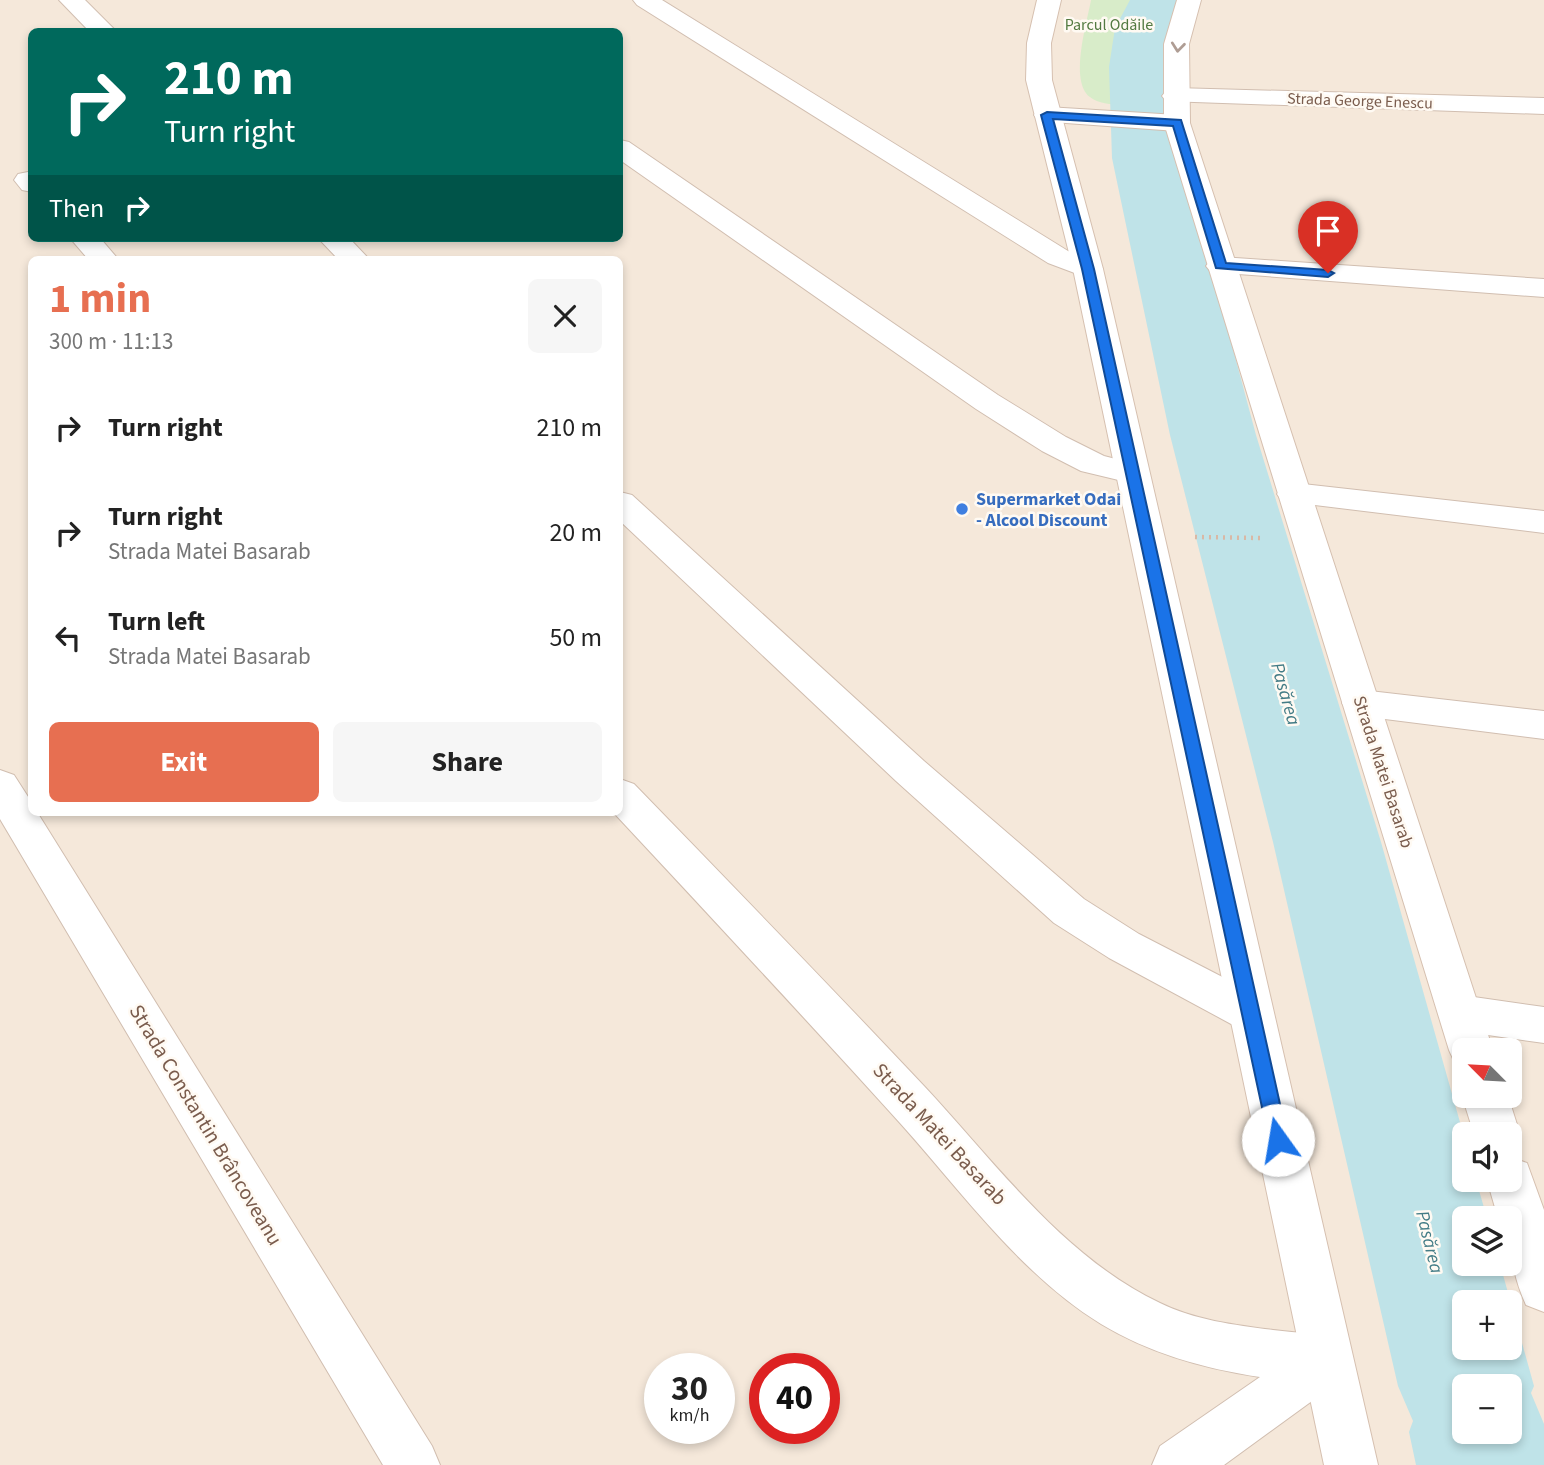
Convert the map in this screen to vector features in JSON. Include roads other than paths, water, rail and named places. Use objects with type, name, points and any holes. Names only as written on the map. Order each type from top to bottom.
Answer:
[{"type":"street","points":[[71,0],[101,28]]},
{"type":"street","points":[[645,0],[1058,257],[1088,269]]},
{"type":"street","points":[[1049,0],[1039,43],[1039,80],[1060,117],[1088,269],[1131,472],[1350,1465]]},
{"type":"street","name":"Strada Matei Basarab","points":[[1189,0],[1182,14],[1169,114],[1221,266],[1466,1031]]},
{"type":"street","name":"Strada George Enescu","points":[[1060,117],[1544,106]]},
{"type":"street","points":[[623,150],[987,402],[1093,464],[1131,472]]},
{"type":"street","points":[[88,242],[101,256]]},
{"type":"street","points":[[336,242],[352,256]]},
{"type":"street","points":[[1221,266],[1544,288]]},
{"type":"street","points":[[1294,494],[1544,522]]},
{"type":"street","points":[[623,506],[920,780],[1069,911],[1124,946],[1249,1012]]},
{"type":"street","points":[[1361,703],[1544,725]]},
{"type":"street","name":"Strada Constantin Brâncoveanu","points":[[0,785],[413,1465]]},
{"type":"street","name":"Strada Matei Basarab","points":[[623,797],[1061,1263],[1118,1307],[1181,1336],[1240,1352],[1327,1360]]},
{"type":"street","points":[[1466,1031],[1544,1025]]},
{"type":"street","points":[[1514,1192],[1544,1289]]},
{"type":"street","points":[[1180,1465],[1327,1360]]},
{"type":"waterway","name":"Pasărea","points":[[1161,0],[1147,28],[1142,67],[1147,158],[1213,435],[1327,842],[1463,1374]]},
{"type":"waterway","name":"Pasărea","points":[[1481,1444],[1486,1465]]},
{"type":"place","name":"Supermarket Odai - Alcool Discount","points":[[962,509]]},
{"type":"park label","name":"Parcul Odăile","points":[[1109,25]]}]
